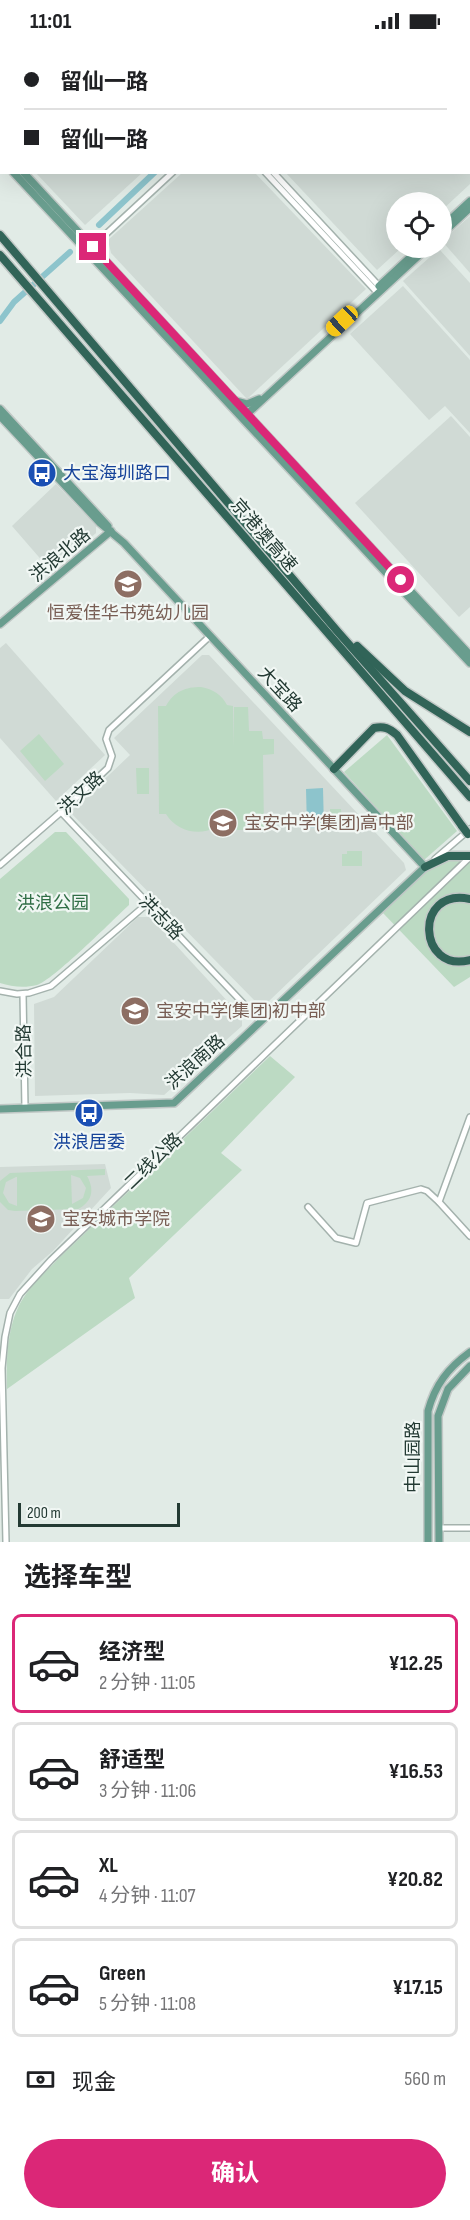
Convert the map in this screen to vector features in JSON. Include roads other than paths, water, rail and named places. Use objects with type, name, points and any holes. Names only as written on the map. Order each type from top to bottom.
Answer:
[{"type":"highway","name":"京港澳高速","points":[[0,235],[314,603],[470,781]]},
{"type":"highway","name":"京港澳高速","points":[[0,255],[470,797]]},
{"type":"highway","name":"京港澳高速","points":[[314,603],[405,691],[470,732]]},
{"type":"highway","points":[[334,769],[374,728],[382,726],[391,729],[468,831]]},
{"type":"highway","points":[[425,867],[448,856],[468,856]]},
{"type":"highway","points":[[470,899],[455,898],[441,903],[433,912],[429,928],[431,941],[441,955],[455,962],[470,960]]},
{"type":"main road","points":[[15,174],[470,655]]},
{"type":"main road","points":[[25,174],[232,398],[470,663]]},
{"type":"main road","points":[[452,218],[470,201]]},
{"type":"main road","points":[[452,225],[470,208]]},
{"type":"main road","points":[[244,414],[410,258]]},
{"type":"main road","points":[[244,414],[378,289],[415,258]]},
{"type":"main road","points":[[232,398],[247,404],[259,399]]},
{"type":"main road","name":"大宝路","points":[[0,409],[104,520],[111,531]]},
{"type":"main road","name":"大宝路","points":[[0,416],[210,636],[425,867]]},
{"type":"main road","name":"洪浪北路","points":[[0,624],[111,531]]},
{"type":"main road","name":"洪浪南路","points":[[0,1109],[174,1103],[425,867]]},
{"type":"main road","name":"中山园路","points":[[428,1542],[428,1411],[443,1376],[470,1352]]},
{"type":"main road","name":"中山园路","points":[[439,1542],[438,1416],[448,1389],[470,1366]]},
{"type":"street","points":[[93,247],[171,174]]},
{"type":"street","points":[[267,174],[378,289]]},
{"type":"street","points":[[275,174],[378,289]]},
{"type":"street","name":"洪文路","points":[[0,865],[62,812],[110,765],[112,756],[106,739],[109,730],[210,636]]},
{"type":"street","name":"洪志路","points":[[62,812],[261,1022]]},
{"type":"street","name":"洪浪南路","points":[[425,867],[468,831]]},
{"type":"street","name":"二线公路","points":[[6,1542],[3,1352],[10,1313],[20,1294],[51,1260],[468,856]]},
{"type":"street","points":[[0,991],[23,994],[40,991],[60,979],[148,903]]},
{"type":"street","name":"洪合路","points":[[23,994],[25,1108]]},
{"type":"street","points":[[439,1202],[470,1117]]},
{"type":"street","points":[[308,1207],[336,1238],[356,1243],[367,1203],[418,1189],[427,1191],[470,1236]]},
{"type":"street","points":[[439,1528],[470,1528]]},
{"type":"water","points":[[323,788],[324,828],[307,828],[306,789]]},
{"type":"waterway","points":[[99,225],[153,174]]},
{"type":"waterway","points":[[0,321],[14,302],[70,252]]},
{"type":"place","name":"大宝海圳路口","points":[[42,473]]},
{"type":"place","name":"恒爱佳华书苑幼儿园","points":[[128,584]]},
{"type":"place","name":"宝安中学(集团)高中部","points":[[223,823]]},
{"type":"place","name":"宝安中学(集团)初中部","points":[[135,1011]]},
{"type":"place","name":"洪浪居委","points":[[89,1113]]},
{"type":"place","name":"宝安城市学院","points":[[41,1219]]},
{"type":"park label","name":"洪浪公园","points":[[53,903]]}]
